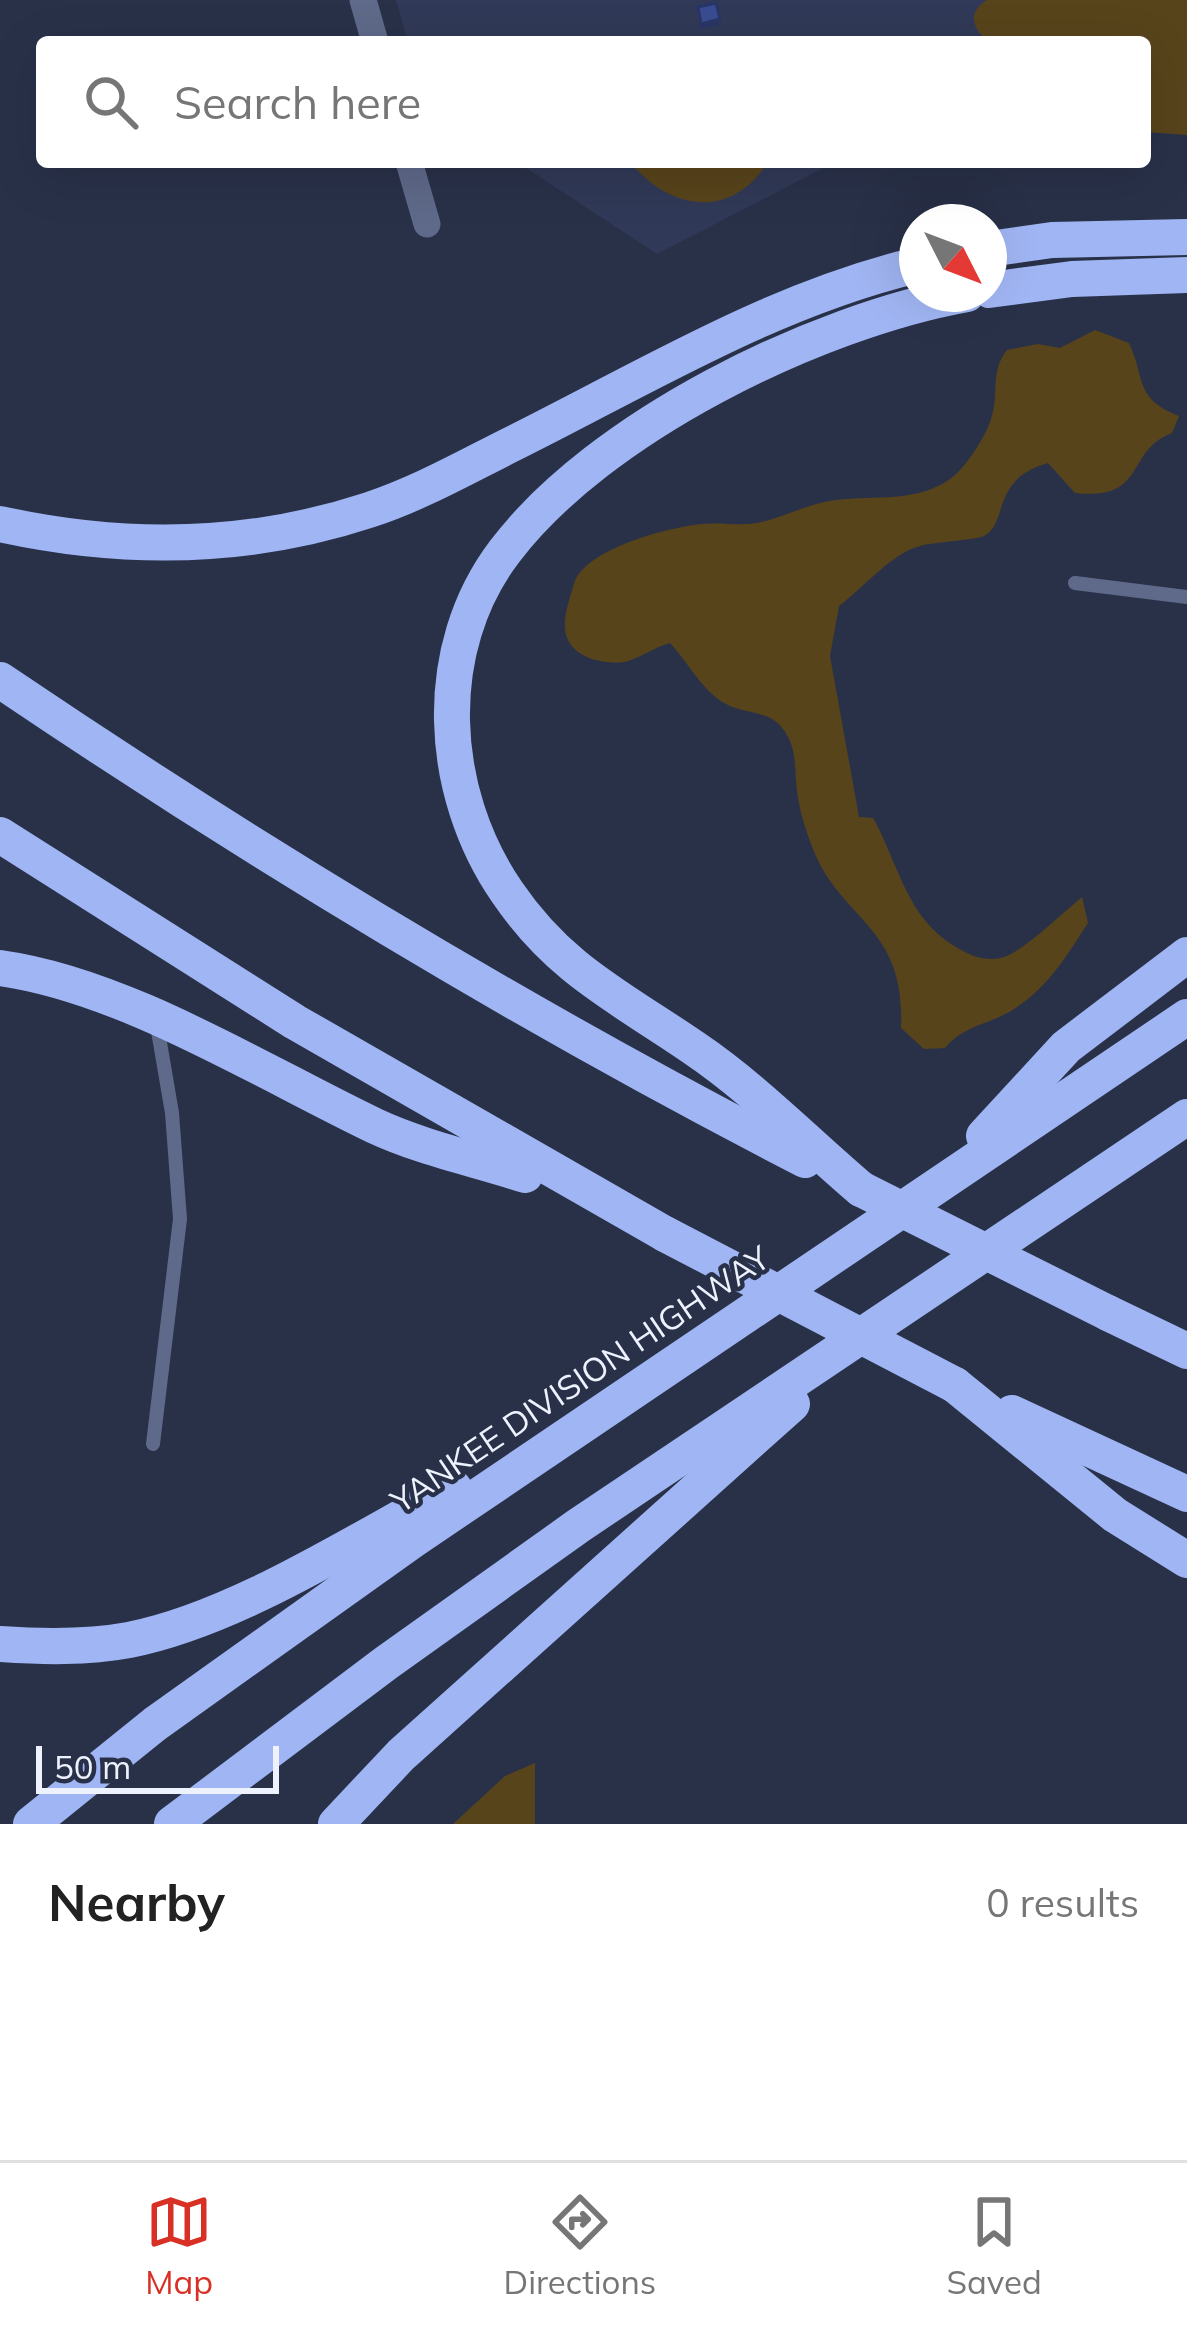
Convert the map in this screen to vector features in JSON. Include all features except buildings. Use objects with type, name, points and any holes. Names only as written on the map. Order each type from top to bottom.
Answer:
[{"type":"highway","points":[[1007,246],[1052,240],[1187,237]]},
{"type":"highway","points":[[0,524],[121,543],[171,543],[256,536],[349,516],[453,473],[782,309],[899,270]]},
{"type":"highway","points":[[1007,288],[1072,279],[1187,275]]},
{"type":"highway","points":[[797,1146],[696,1049],[599,988],[552,946],[505,890],[475,832],[457,773],[451,707],[458,654],[472,611],[506,550],[551,501],[636,435],[697,396],[783,354],[899,311]]},
{"type":"highway","points":[[0,680],[248,842],[446,962],[797,1146],[861,1189],[1187,1351]]},
{"type":"highway","points":[[0,835],[295,1022],[605,1201],[955,1385],[1187,1494]]},
{"type":"highway","points":[[943,1180],[1066,1047],[1187,955]]},
{"type":"highway","points":[[0,968],[80,987],[381,1129],[605,1201]]},
{"type":"highway","name":"YANKEE DIVISION HIGHWAY","points":[[31,1824],[172,1712],[605,1407],[1187,1017]]},
{"type":"highway","points":[[172,1824],[559,1539],[1187,1117]]},
{"type":"highway","points":[[336,1824],[400,1754],[882,1321]]},
{"type":"highway","points":[[955,1385],[1115,1515],[1187,1560]]},
{"type":"highway","points":[[0,1644],[103,1644],[177,1627],[298,1572],[605,1407]]},
{"type":"street","points":[[363,0],[373,36]]},
{"type":"street","points":[[411,168],[427,224]]},
{"type":"lane","points":[[1075,584],[1187,597]]},
{"type":"lane","points":[[153,1444],[180,1220],[172,1113],[157,1020]]},
{"type":"shaded area","points":[[396,0],[1056,0],[1054,36],[406,36]]},
{"type":"shaded area","points":[[987,0],[1187,0],[1187,135],[1151,132],[1151,36],[983,36],[974,21]]},
{"type":"shaded area","points":[[526,168],[823,168],[657,254]]},
{"type":"shaded area","points":[[636,168],[763,168],[736,193],[700,202],[663,191]]},
{"type":"shaded area","points":[[1095,330],[1129,343],[1148,395],[1179,416],[1172,433],[1157,441],[1114,490],[1075,493],[1048,463],[1030,470],[1009,490],[992,530],[984,536],[909,550],[839,606],[830,656],[859,817],[873,818],[908,893],[930,926],[965,952],[993,959],[1028,943],[1082,897],[1088,923],[1055,972],[1024,1002],[960,1035],[945,1048],[924,1049],[901,1028],[900,993],[882,944],[823,870],[811,844],[799,804],[793,751],[783,729],[771,718],[717,698],[670,643],[624,662],[600,661],[580,653],[567,638],[567,607],[581,571],[610,550],[650,535],[702,524],[757,523],[826,502],[910,495],[937,487],[962,468],[985,434],[994,410],[998,367],[1007,350],[1038,344],[1060,348]]},
{"type":"shaded area","points":[[535,1763],[535,1824],[453,1824],[505,1776]]}]
